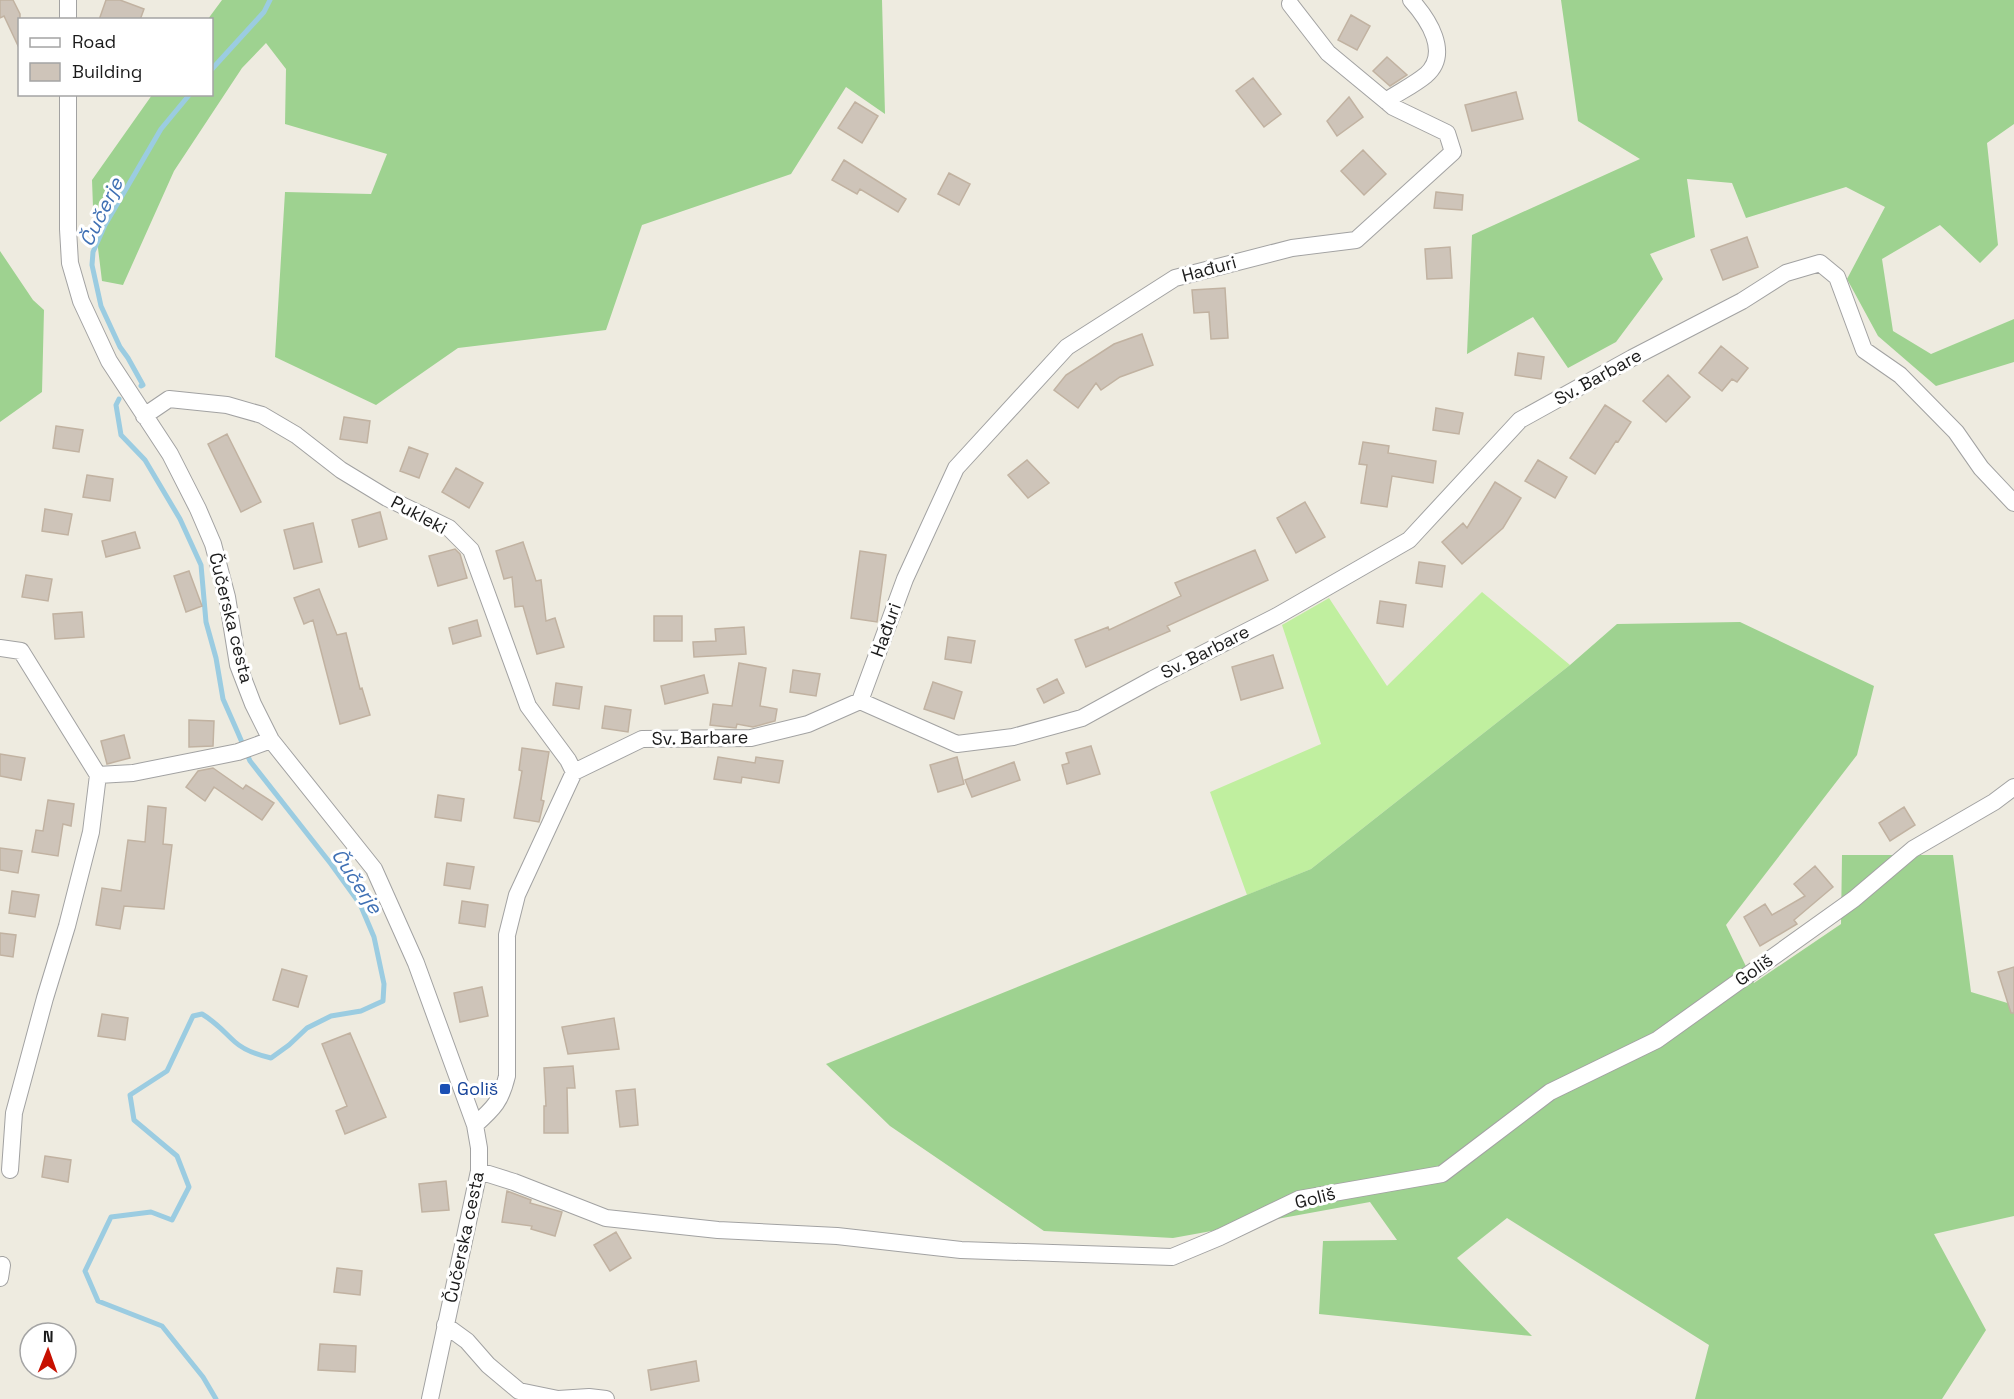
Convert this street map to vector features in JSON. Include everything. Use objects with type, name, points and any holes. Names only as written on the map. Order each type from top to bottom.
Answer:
[{"type":"street","points":[[68,0],[68,18]]},
{"type":"street","points":[[1386,101],[1427,74],[1436,61],[1438,46],[1433,31],[1412,0]]},
{"type":"street","name":"Hađuri","points":[[860,701],[905,579],[956,468],[1067,346],[1175,278],[1292,248],[1356,240],[1453,152],[1448,133],[1393,107],[1328,53],[1290,4]]},
{"type":"street","name":"Čučerska cesta","points":[[68,96],[70,263],[81,301],[109,361],[170,454],[213,544],[227,597],[238,664],[264,742],[374,869],[416,963],[475,1125],[479,1148],[479,1171],[430,1399]]},
{"type":"street","name":"Sv. Barbare","points":[[574,772],[642,739],[750,738],[807,724],[860,701],[957,744],[1013,737],[1082,718],[1277,616],[1409,540],[1520,420],[1742,301],[1786,273],[1820,263],[1837,277],[1864,350],[1900,375],[1956,432],[1981,468],[2014,503]]},
{"type":"street","name":"Pukleki","points":[[144,416],[169,399],[227,405],[262,415],[296,435],[341,470],[387,498],[449,528],[471,550],[528,706],[568,760],[574,772]]},
{"type":"street","points":[[0,648],[21,651],[98,775],[91,832],[68,926],[45,998],[14,1113],[10,1170]]},
{"type":"street","points":[[98,775],[133,773],[238,752],[264,742]]},
{"type":"street","points":[[475,1125],[495,1107],[503,1093],[507,1076],[507,935],[517,895],[574,772]]},
{"type":"street","name":"Goliš","points":[[479,1171],[514,1182],[606,1218],[718,1230],[837,1236],[961,1250],[1172,1257],[1220,1237],[1299,1198],[1442,1173],[1550,1092],[1657,1040],[1854,899],[1913,849],[1994,802],[2014,787]]},
{"type":"street","points":[[445,1325],[467,1341],[488,1365],[519,1391],[558,1399],[589,1397],[606,1399]]},
{"type":"green space","points":[[222,0],[882,0],[885,114],[846,87],[791,174],[642,225],[606,330],[458,348],[376,405],[275,357],[285,192],[371,194],[387,154],[285,124],[286,69],[266,43],[242,68],[174,171],[123,285],[102,281],[92,180],[151,96],[213,96],[213,18],[209,18]]},
{"type":"green space","points":[[1561,0],[2014,0],[2014,124],[1987,143],[1998,245],[1980,263],[1940,225],[1882,259],[1893,331],[1931,354],[2014,319],[2014,362],[1936,386],[1878,336],[1847,279],[1885,207],[1846,187],[1746,218],[1732,183],[1687,179],[1695,237],[1650,254],[1663,279],[1616,342],[1568,368],[1533,317],[1467,354],[1472,235],[1640,159],[1578,121]]},
{"type":"green space","points":[[0,251],[33,300],[44,310],[42,392],[0,422]]},
{"type":"green space","points":[[1482,592],[1570,665],[1311,869],[1247,895],[1210,792],[1321,744],[1282,625],[1329,598],[1387,686]]},
{"type":"green space","points":[[1740,622],[1874,686],[1857,755],[1726,925],[1754,983],[1841,924],[1842,855],[1953,855],[1971,992],[2014,1005],[2014,1216],[1934,1234],[1986,1330],[1942,1399],[1695,1399],[1709,1345],[1507,1218],[1457,1258],[1532,1336],[1319,1314],[1323,1241],[1397,1240],[1370,1202],[1173,1238],[1044,1231],[890,1126],[826,1064],[1311,869],[1570,665],[1617,624]]},
{"type":"building","points":[[0,0],[13,0],[20,14],[18,46],[4,16],[0,18]]},
{"type":"building","points":[[106,0],[120,0],[144,9],[141,18],[100,18]]},
{"type":"building","points":[[1351,15],[1370,26],[1357,50],[1338,40]]},
{"type":"building","points":[[1387,57],[1407,75],[1390,86],[1373,71]]},
{"type":"building","points":[[1253,78],[1281,114],[1264,127],[1236,91]]},
{"type":"building","points":[[1516,92],[1523,119],[1472,131],[1465,105]]},
{"type":"building","points":[[1349,97],[1363,117],[1337,136],[1327,121]]},
{"type":"building","points":[[855,102],[878,116],[862,143],[838,128]]},
{"type":"building","points":[[1363,150],[1386,174],[1364,195],[1341,171]]},
{"type":"building","points":[[844,160],[906,199],[898,212],[860,189],[857,194],[832,180]]},
{"type":"building","points":[[949,173],[970,184],[959,205],[938,194]]},
{"type":"building","points":[[1436,192],[1463,195],[1462,210],[1434,208]]},
{"type":"building","points":[[1747,237],[1758,267],[1723,280],[1711,250]]},
{"type":"building","points":[[1450,247],[1452,278],[1427,279],[1425,249]]},
{"type":"building","points":[[1225,288],[1228,338],[1211,339],[1209,312],[1194,313],[1192,290]]},
{"type":"building","points":[[1142,334],[1153,365],[1120,377],[1101,390],[1096,383],[1078,408],[1054,390],[1066,375],[1114,344]]},
{"type":"building","points":[[1721,346],[1748,368],[1737,382],[1732,379],[1722,391],[1699,373]]},
{"type":"building","points":[[1518,353],[1544,357],[1541,379],[1515,375]]},
{"type":"building","points":[[1668,375],[1690,397],[1666,422],[1643,401]]},
{"type":"building","points":[[1605,405],[1631,422],[1595,474],[1570,458]]},
{"type":"building","points":[[1436,408],[1463,413],[1459,434],[1433,430]]},
{"type":"building","points":[[344,417],[370,421],[367,443],[340,439]]},
{"type":"building","points":[[56,426],[83,430],[79,452],[53,448]]},
{"type":"building","points":[[227,434],[261,502],[241,512],[208,444]]},
{"type":"building","points":[[1363,442],[1389,446],[1388,453],[1436,461],[1433,483],[1392,476],[1387,507],[1361,503],[1367,465],[1359,464]]},
{"type":"building","points":[[409,447],[428,454],[419,478],[400,471]]},
{"type":"building","points":[[1027,460],[1049,483],[1028,498],[1008,475]]},
{"type":"building","points":[[1538,460],[1567,477],[1555,498],[1525,481]]},
{"type":"building","points":[[456,468],[483,483],[469,508],[442,492]]},
{"type":"building","points":[[87,475],[113,479],[110,501],[83,497]]},
{"type":"building","points":[[1495,482],[1521,498],[1503,528],[1462,564],[1442,542],[1463,523],[1467,528]]},
{"type":"building","points":[[1305,502],[1325,537],[1296,553],[1277,518]]},
{"type":"building","points":[[45,509],[72,514],[68,535],[42,531]]},
{"type":"building","points":[[380,512],[387,539],[359,547],[352,520]]},
{"type":"building","points":[[313,523],[322,562],[294,569],[284,530]]},
{"type":"building","points":[[135,532],[140,548],[106,557],[102,541]]},
{"type":"building","points":[[523,542],[536,581],[541,580],[546,621],[555,618],[564,647],[537,654],[523,606],[515,607],[512,577],[504,579],[496,551]]},
{"type":"building","points":[[455,549],[460,554],[467,578],[438,586],[429,556]]},
{"type":"building","points":[[1255,550],[1268,580],[1167,626],[1170,631],[1086,667],[1075,640],[1108,627],[1109,630],[1181,596],[1175,583]]},
{"type":"building","points":[[860,551],[886,555],[877,622],[851,618]]},
{"type":"building","points":[[1419,562],[1445,566],[1442,587],[1416,583]]},
{"type":"building","points":[[189,571],[202,606],[186,612],[174,576]]},
{"type":"building","points":[[26,575],[52,579],[48,601],[22,597]]},
{"type":"building","points":[[319,589],[337,635],[346,633],[360,689],[362,688],[370,715],[340,724],[313,620],[304,624],[294,598]]},
{"type":"building","points":[[1380,601],[1406,605],[1403,627],[1377,623]]},
{"type":"building","points":[[82,612],[84,637],[55,639],[53,614]]},
{"type":"building","points":[[654,616],[682,616],[682,641],[654,641]]},
{"type":"building","points":[[477,620],[481,636],[453,644],[449,628]]},
{"type":"building","points":[[744,627],[746,654],[694,657],[693,642],[716,641],[715,629]]},
{"type":"building","points":[[948,637],[975,641],[971,663],[945,659]]},
{"type":"building","points":[[1273,655],[1283,688],[1241,700],[1232,667]]},
{"type":"building","points":[[739,663],[766,668],[760,706],[777,709],[775,721],[753,727],[737,724],[736,728],[710,725],[713,704],[732,706]]},
{"type":"building","points":[[793,670],[820,674],[816,696],[790,692]]},
{"type":"building","points":[[704,675],[708,693],[665,704],[661,686]]},
{"type":"building","points":[[1057,679],[1064,693],[1044,703],[1037,689]]},
{"type":"building","points":[[933,682],[962,692],[954,719],[924,709]]},
{"type":"building","points":[[556,683],[582,687],[579,709],[553,705]]},
{"type":"building","points":[[605,706],[631,710],[628,732],[602,728]]},
{"type":"building","points":[[189,720],[214,721],[213,746],[189,747]]},
{"type":"building","points":[[124,735],[130,758],[107,764],[101,741]]},
{"type":"building","points":[[1091,746],[1100,774],[1067,784],[1062,765],[1069,763],[1066,753]]},
{"type":"building","points":[[522,748],[549,752],[541,800],[544,801],[539,822],[514,818],[522,771],[519,770]]},
{"type":"building","points":[[0,754],[25,758],[21,780],[0,776]]},
{"type":"building","points":[[718,757],[755,763],[756,757],[783,761],[779,783],[742,777],[741,783],[714,779]]},
{"type":"building","points":[[957,757],[964,784],[938,792],[930,765]]},
{"type":"building","points":[[1014,762],[1020,780],[972,797],[965,780]]},
{"type":"building","points":[[213,768],[243,789],[246,785],[274,803],[262,820],[214,787],[205,801],[186,787],[198,771]]},
{"type":"building","points":[[438,795],[464,799],[461,821],[435,817]]},
{"type":"building","points":[[48,800],[74,804],[71,826],[63,824],[58,856],[32,852],[36,830],[43,831]]},
{"type":"building","points":[[148,806],[166,808],[163,844],[172,845],[164,909],[124,906],[120,929],[96,925],[102,888],[121,891],[128,840],[145,842]]},
{"type":"building","points":[[1904,807],[1915,825],[1890,841],[1879,823]]},
{"type":"building","points":[[0,848],[22,851],[18,873],[0,870]]},
{"type":"building","points":[[447,863],[474,867],[470,889],[444,885]]},
{"type":"building","points":[[1815,866],[1833,887],[1794,920],[1797,924],[1760,946],[1744,917],[1765,904],[1772,915],[1805,896],[1794,884]]},
{"type":"building","points":[[12,891],[39,895],[35,917],[9,913]]},
{"type":"building","points":[[462,901],[488,905],[485,927],[459,923]]},
{"type":"building","points":[[0,933],[16,935],[13,957],[0,955]]},
{"type":"building","points":[[2014,967],[2014,1013],[2011,1013],[1998,972]]},
{"type":"building","points":[[282,969],[307,976],[298,1007],[273,1000]]},
{"type":"building","points":[[482,987],[488,1016],[460,1022],[454,993]]},
{"type":"building","points":[[102,1014],[128,1018],[125,1040],[98,1036]]},
{"type":"building","points":[[614,1018],[619,1049],[568,1054],[562,1027]]},
{"type":"building","points":[[350,1033],[386,1117],[345,1134],[336,1111],[347,1106],[322,1044]]},
{"type":"building","points":[[573,1066],[575,1088],[567,1088],[568,1133],[544,1133],[544,1106],[546,1106],[544,1068]]},
{"type":"building","points":[[635,1089],[638,1125],[620,1127],[616,1091]]},
{"type":"building","points":[[45,1156],[71,1160],[68,1182],[42,1177]]},
{"type":"building","points":[[446,1181],[449,1210],[422,1212],[419,1184]]},
{"type":"building","points":[[507,1191],[531,1200],[530,1203],[562,1212],[555,1236],[531,1229],[532,1226],[502,1222]]},
{"type":"building","points":[[616,1232],[631,1258],[610,1271],[594,1245]]},
{"type":"building","points":[[337,1268],[362,1271],[360,1295],[334,1292]]},
{"type":"building","points":[[320,1344],[356,1346],[355,1372],[318,1370]]},
{"type":"building","points":[[696,1361],[699,1381],[651,1390],[648,1370]]},
{"type":"waterway","name":"Čučerje","points":[[213,68],[264,12],[270,0]]},
{"type":"waterway","name":"Čučerje","points":[[141,386],[143,385],[120,347],[101,306],[92,265],[93,252],[105,225],[161,129],[188,96]]},
{"type":"waterway","name":"Čučerje","points":[[119,399],[116,405],[121,435],[145,460],[180,519],[201,565],[206,622],[216,658],[223,699],[250,761],[360,904],[374,937],[384,984],[383,1001],[361,1011],[331,1016],[307,1028],[271,1058],[243,1048],[202,1014],[193,1016],[167,1071],[130,1095],[134,1120],[177,1156],[189,1187],[172,1220],[151,1212],[111,1217],[85,1271],[98,1301],[162,1326],[203,1377],[216,1399]]},
{"type":"place","name":"Goliš","points":[[445,1089]]}]
